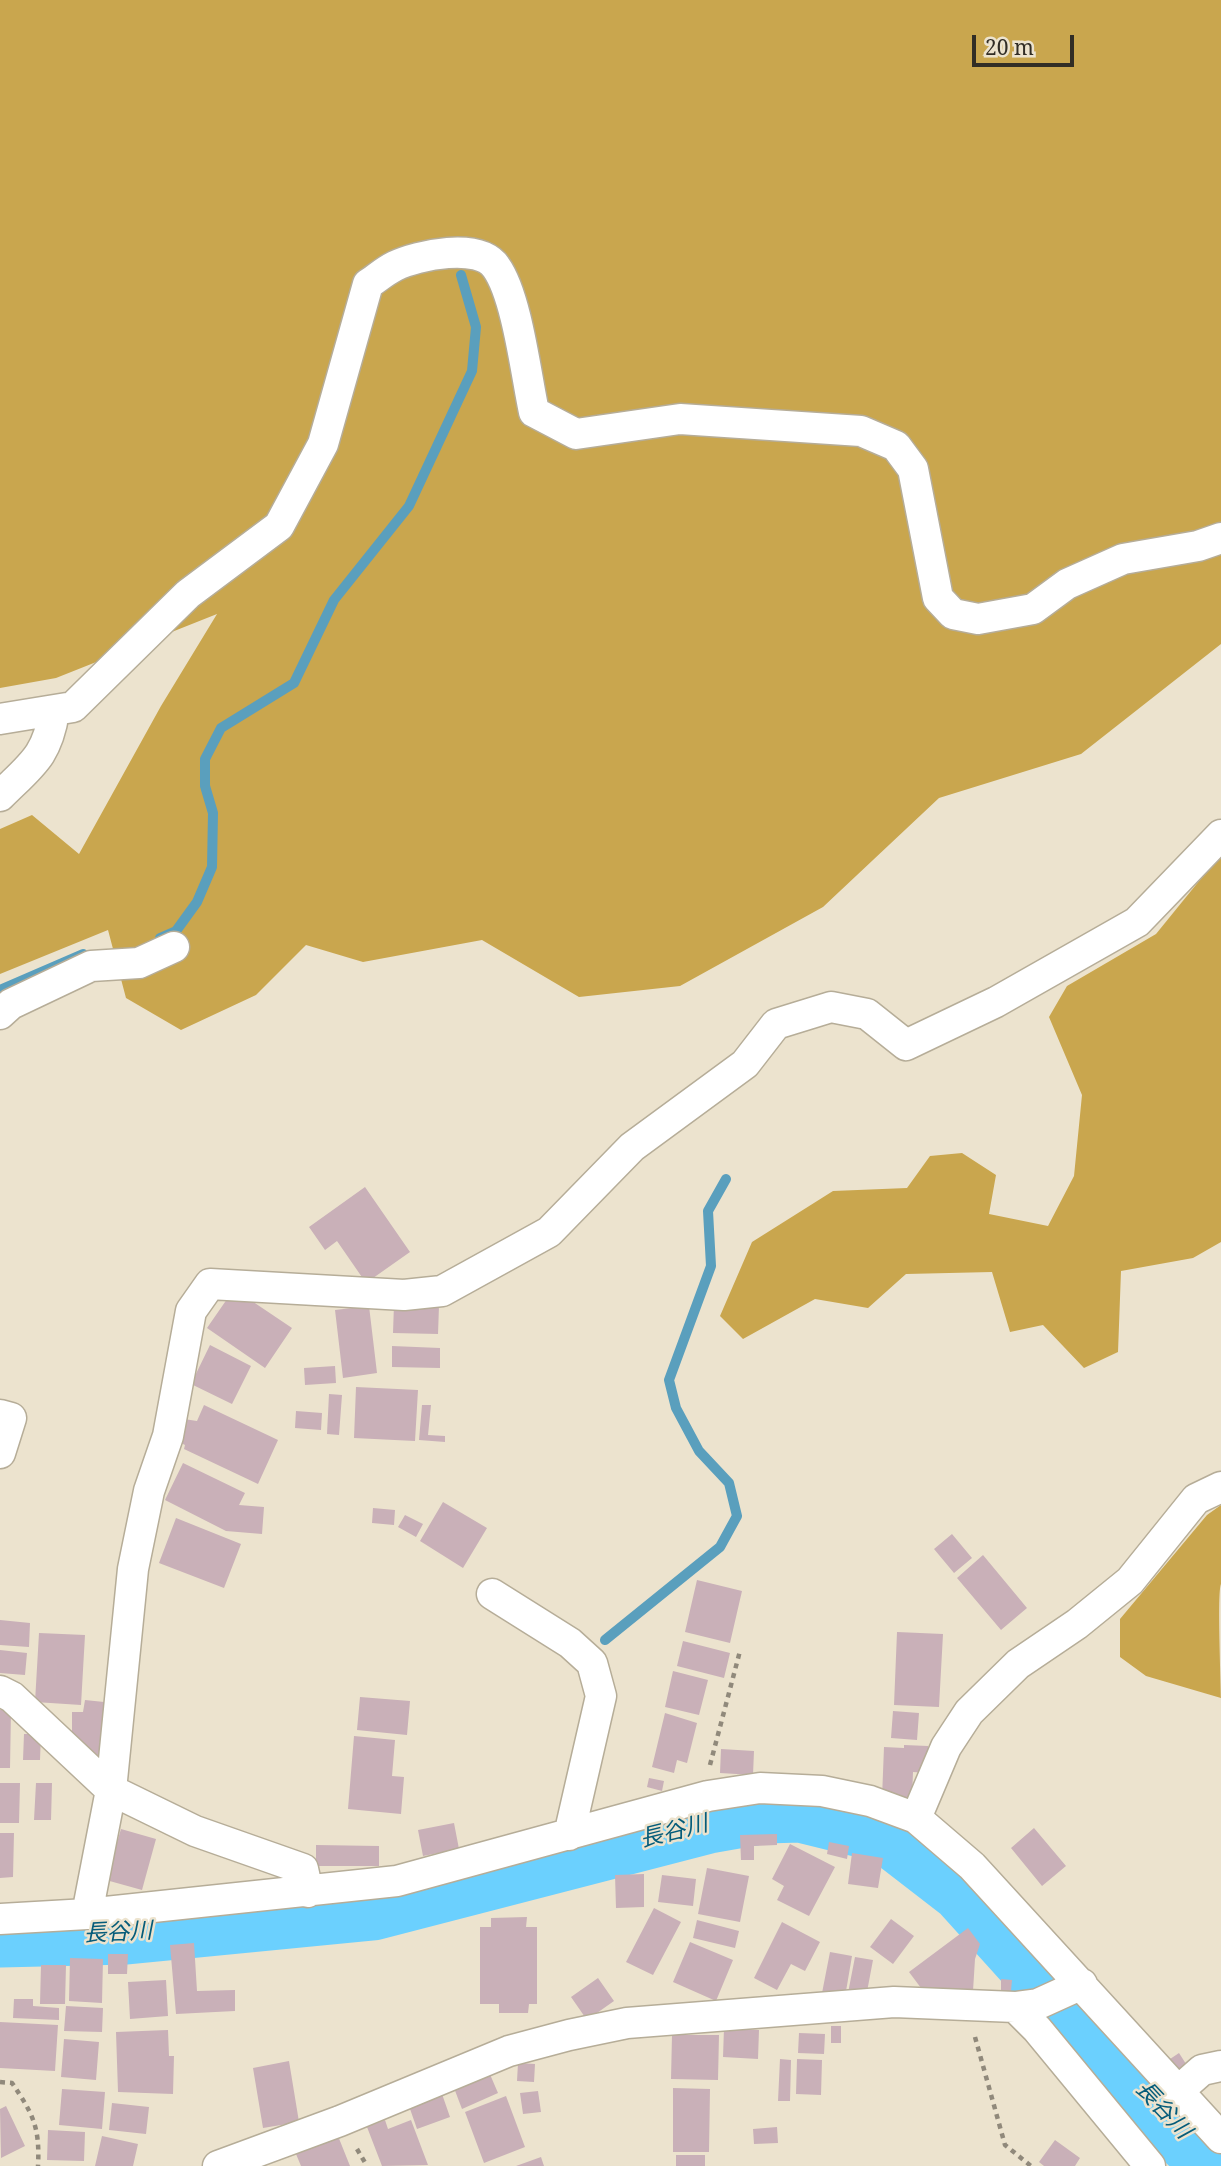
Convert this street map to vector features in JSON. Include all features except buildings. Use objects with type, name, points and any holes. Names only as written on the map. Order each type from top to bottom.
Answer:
[{"type":"street","points":[[0,719],[73,707],[188,594],[279,526],[323,444],[368,284],[395,266],[435,253],[476,253],[495,265],[508,292],[534,412],[576,434],[680,419],[861,431],[896,446],[913,469],[938,598],[953,614],[978,619],[1033,609],[1067,584],[1123,559],[1198,546],[1221,538]]},
{"type":"street","points":[[0,796],[38,758],[50,740],[54,712]]},
{"type":"street","points":[[87,1914],[111,1790],[133,1569],[149,1491],[168,1436],[191,1311],[210,1283],[404,1295],[442,1291],[549,1232],[632,1147],[745,1064],[776,1024],[831,1007],[867,1014],[906,1045],[996,1002],[1137,922],[1221,835]]},
{"type":"street","points":[[0,1014],[11,1004],[91,966],[139,963],[174,947]]},
{"type":"street","points":[[0,1415],[11,1418],[0,1453]]},
{"type":"street","points":[[916,1818],[946,1747],[969,1712],[1017,1664],[1077,1624],[1130,1581],[1196,1499],[1221,1486]]},
{"type":"street","points":[[492,1594],[570,1643],[592,1663],[601,1696],[569,1835]]},
{"type":"street","points":[[0,1691],[12,1697],[111,1790],[195,1831],[303,1869],[308,1892]]},
{"type":"street","points":[[0,1919],[87,1914],[397,1881],[708,1796],[760,1788],[822,1791],[870,1801],[916,1818],[972,1866],[1074,1988],[1221,2138]]},
{"type":"street","points":[[218,2166],[268,2155],[340,2121],[509,2051],[580,2032],[627,2023],[894,2002],[1027,2005],[1074,1988]]},
{"type":"street","points":[[1027,2005],[1037,2029],[1150,2166]]},
{"type":"street","points":[[1177,2092],[1202,2070],[1221,2066]]},
{"type":"path","points":[[708,1796],[706,1779],[740,1651]]},
{"type":"path","points":[[950,2004],[974,2030],[1005,2145],[1031,2166]]},
{"type":"path","points":[[0,2082],[12,2083],[34,2116],[39,2143],[38,2166]]},
{"type":"shaded area","points":[[0,0],[1221,0],[1221,644],[1081,754],[939,798],[823,907],[680,986],[579,997],[482,940],[363,962],[306,945],[256,995],[181,1030],[126,998],[108,930],[0,974],[0,829],[32,815],[79,854],[161,706],[217,614],[56,678],[0,688]]},
{"type":"shaded area","points":[[1221,854],[1221,1242],[1193,1258],[1121,1271],[1118,1352],[1084,1368],[1043,1325],[1010,1332],[992,1272],[906,1274],[868,1308],[815,1299],[743,1339],[720,1316],[752,1242],[833,1191],[907,1188],[930,1156],[962,1153],[996,1175],[989,1214],[1048,1226],[1074,1176],[1082,1095],[1049,1017],[1067,986],[1156,934]]},
{"type":"shaded area","points":[[1221,1505],[1221,1698],[1146,1676],[1120,1657],[1120,1619],[1207,1515]]},
{"type":"waterway","points":[[160,938],[176,931],[197,902],[212,867],[213,813],[205,786],[205,759],[221,728],[294,683],[334,600],[409,506],[472,371],[476,327],[461,275]]},
{"type":"waterway","points":[[0,990],[83,954]]},
{"type":"waterway","points":[[605,1640],[720,1547],[737,1516],[729,1483],[699,1451],[676,1408],[669,1380],[711,1266],[708,1211],[726,1179]]},
{"type":"waterway","name":"長谷川","points":[[0,1937],[127,1934],[373,1910],[709,1823],[766,1813],[800,1812],[865,1828],[895,1840],[961,1891],[1186,2140],[1214,2166]]}]
